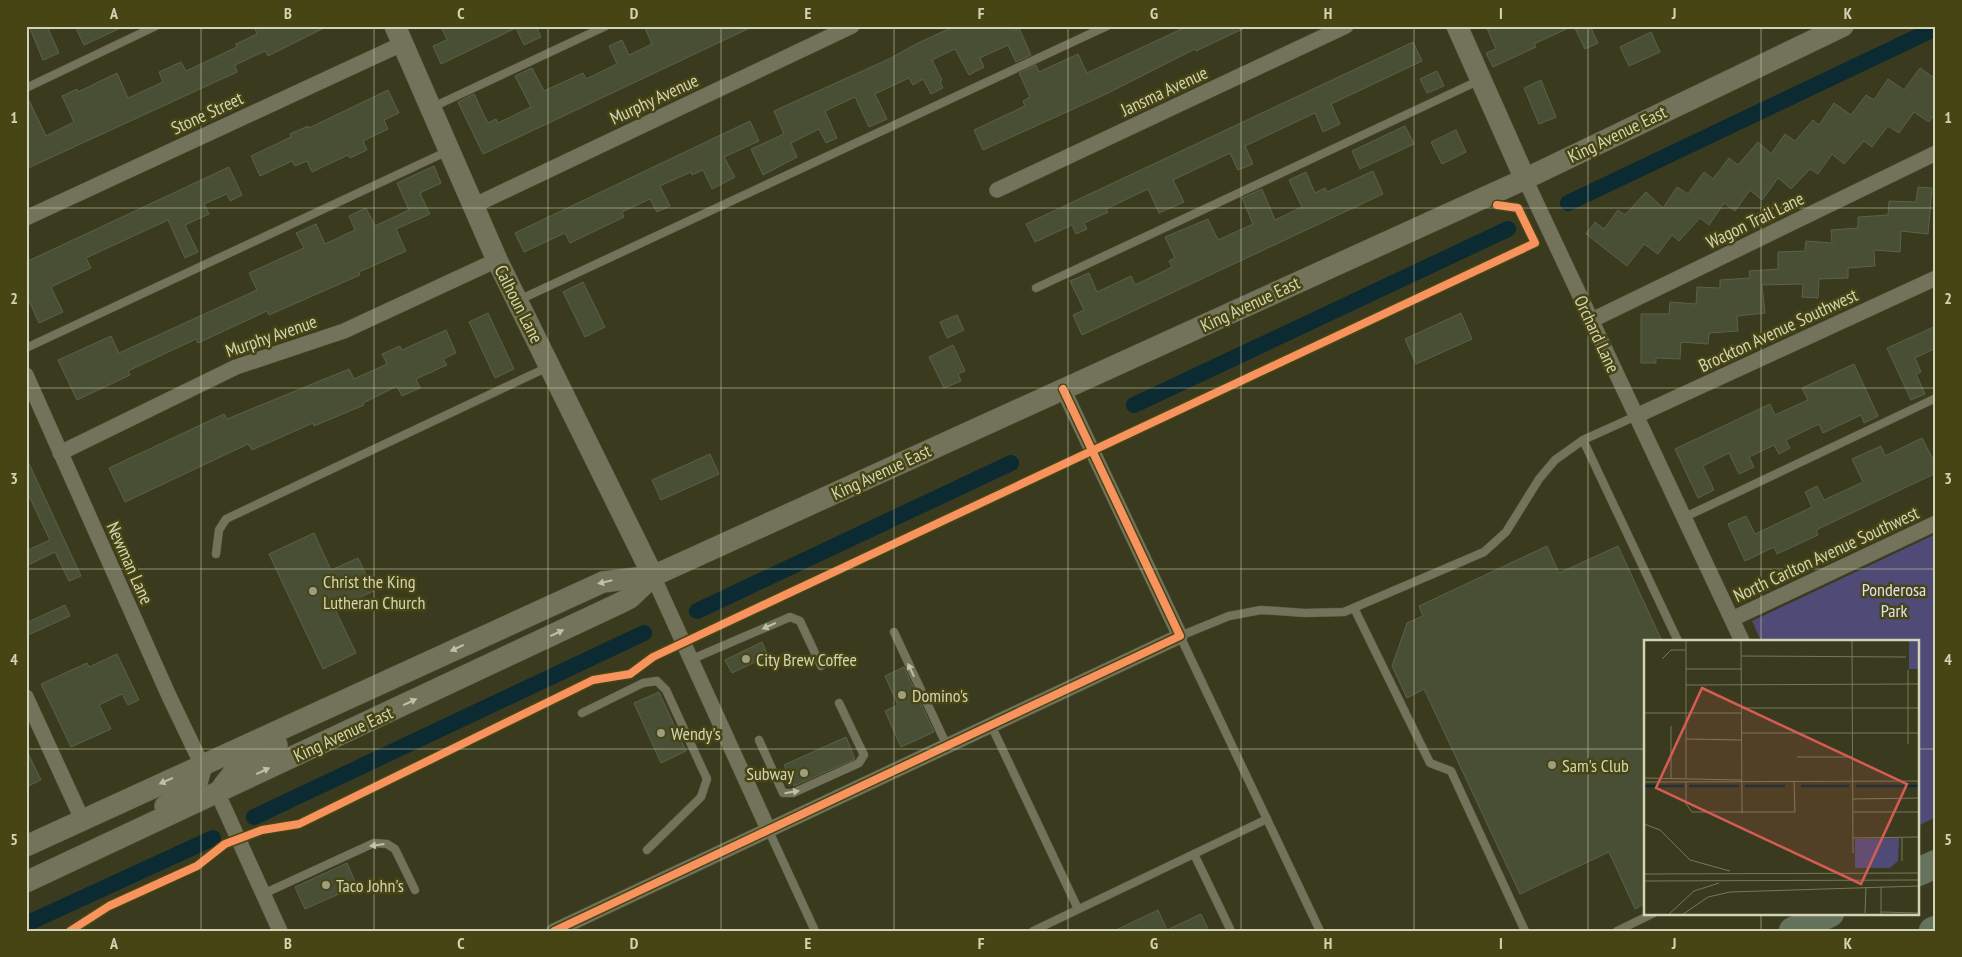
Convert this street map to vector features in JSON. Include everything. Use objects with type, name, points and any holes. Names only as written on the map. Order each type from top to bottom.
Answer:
[{"type":"highway","points":[[1920,871],[1936,864]]},
{"type":"highway","points":[[1793,931],[1828,914]]},
{"type":"main road","name":"Orchard Lane","points":[[1457,26],[1524,178]]},
{"type":"main road","name":"King Avenue East","points":[[26,846],[603,582],[654,576],[1524,178],[1843,26]]},
{"type":"main road","name":"Calhoun Lane","points":[[399,35],[496,260],[654,576]]},
{"type":"main road","name":"King Avenue East","points":[[26,882],[630,598],[654,576]]},
{"type":"main road","points":[[217,792],[238,767],[358,694]]},
{"type":"main road","points":[[92,850],[177,799],[197,783],[202,765]]},
{"type":"street","name":"Murphy Avenue","points":[[473,206],[852,26]]},
{"type":"street","name":"Jansma Avenue","points":[[997,190],[1346,26]]},
{"type":"street","name":"Stone Street","points":[[26,218],[399,35]]},
{"type":"street","name":"Wagon Trail Lane","points":[[1590,321],[1936,153]]},
{"type":"street","name":"Orchard Lane","points":[[1524,178],[1742,640]]},
{"type":"street","name":"Murphy Avenue","points":[[60,453],[236,367],[344,331],[496,260]]},
{"type":"street","name":"Brockton Avenue Southwest","points":[[1636,416],[1936,278]]},
{"type":"street","name":"Newman Lane","points":[[26,375],[169,696],[202,765]]},
{"type":"street","points":[[554,931],[1180,636],[1063,389]]},
{"type":"street","name":"North Carlton Avenue Southwest","points":[[1732,620],[1936,523]]},
{"type":"street","points":[[654,576],[690,660],[768,829]]},
{"type":"street","points":[[26,697],[82,819]]},
{"type":"street","points":[[217,792],[280,931]]},
{"type":"lane","points":[[26,88],[156,26]]},
{"type":"lane","points":[[431,108],[606,26]]},
{"type":"lane","points":[[517,301],[1107,26]]},
{"type":"lane","points":[[1036,288],[1481,80]]},
{"type":"lane","points":[[26,348],[449,150]]},
{"type":"lane","points":[[216,554],[219,530],[226,519],[550,366]]},
{"type":"lane","points":[[1683,518],[1936,398]]},
{"type":"lane","points":[[1320,931],[1180,636],[1229,616],[1261,610],[1305,613],[1344,612],[1484,552],[1506,532],[1539,479],[1555,460],[1582,440],[1636,416]]},
{"type":"lane","points":[[1582,440],[1678,640]]},
{"type":"lane","points":[[1354,608],[1430,763],[1451,771],[1525,931]]},
{"type":"lane","points":[[690,660],[790,617],[800,621],[821,666]]},
{"type":"lane","points":[[894,632],[947,746]]},
{"type":"lane","points":[[582,713],[643,683],[657,681],[666,690],[707,779],[701,797],[647,850]]},
{"type":"lane","points":[[760,740],[783,793],[794,793],[859,763],[864,755],[839,704]]},
{"type":"lane","points":[[991,725],[1078,909]]},
{"type":"lane","points":[[1033,931],[1267,820]]},
{"type":"lane","points":[[768,829],[815,931]]},
{"type":"lane","points":[[263,894],[374,843],[387,844],[395,849],[415,890]]},
{"type":"lane","points":[[1194,854],[1231,931]]},
{"type":"lane","points":[[1618,931],[1652,914]]},
{"type":"green space","name":"Ponderosa Park","points":[[1936,534],[1936,817],[1920,825],[1920,640],[1761,640],[1752,621]]},
{"type":"building","points":[[29,26],[47,26],[59,53],[43,60]]},
{"type":"building","points":[[75,26],[125,26],[84,45]]},
{"type":"building","points":[[254,26],[328,26],[268,56],[265,51],[235,65],[237,72],[26,169],[26,94],[46,136],[74,122],[62,96],[77,89],[78,92],[117,73],[128,98],[163,82],[159,72],[181,62],[186,71],[237,47],[236,44],[257,34]]},
{"type":"building","points":[[441,26],[536,26],[541,37],[524,45],[516,28],[441,64],[433,46],[447,40]]},
{"type":"building","points":[[644,26],[754,26],[483,154],[458,102],[474,94],[488,123],[496,119],[498,123],[531,107],[515,76],[532,68],[544,91],[583,73],[586,79],[617,64],[609,46],[622,40],[629,55],[652,44]]},
{"type":"building","points":[[955,26],[1011,26],[1013,31],[1019,28],[1031,55],[1016,62],[1008,45],[980,58],[984,67],[969,75],[955,49],[932,60],[942,80],[940,81],[943,88],[931,94],[923,79],[913,85],[909,78],[875,94],[887,119],[869,127],[855,97],[825,111],[837,138],[826,143],[819,129],[791,143],[797,157],[763,175],[751,149],[784,134],[774,111],[891,58]]},
{"type":"building","points":[[1188,26],[1249,26],[1196,51],[1195,49],[1104,95],[983,150],[974,130],[1025,106],[1023,101],[1030,97],[1019,73],[1036,65],[1039,72],[1078,54],[1087,73]]},
{"type":"building","points":[[1486,26],[1573,26],[1534,44],[1536,47],[1493,67],[1486,53],[1496,49]]},
{"type":"building","points":[[1574,26],[1590,26],[1598,43],[1585,49]]},
{"type":"building","points":[[1651,32],[1660,52],[1629,66],[1620,47]]},
{"type":"building","points":[[1413,42],[1422,61],[1331,104],[1340,124],[1323,132],[1315,113],[1245,146],[1253,164],[1238,170],[1230,153],[1173,180],[1184,202],[1159,213],[1148,189],[1106,209],[1108,212],[1084,223],[1087,229],[1076,234],[1072,225],[1035,242],[1026,224]]},
{"type":"building","points":[[1920,68],[1936,79],[1936,112],[1929,122],[1914,112],[1899,133],[1888,126],[1872,147],[1864,141],[1844,164],[1832,154],[1818,174],[1810,169],[1791,189],[1778,178],[1762,200],[1750,190],[1735,211],[1724,203],[1709,225],[1700,218],[1679,241],[1672,235],[1658,254],[1644,244],[1627,266],[1586,234],[1595,222],[1604,229],[1618,210],[1625,215],[1646,192],[1663,208],[1677,187],[1688,194],[1704,172],[1713,179],[1729,158],[1738,165],[1758,142],[1771,154],[1785,134],[1795,141],[1813,120],[1819,125],[1834,103],[1851,115],[1866,95],[1874,100],[1888,79],[1904,90]]},
{"type":"building","points":[[1437,71],[1444,86],[1427,93],[1420,79]]},
{"type":"building","points":[[1541,80],[1556,117],[1539,124],[1524,88]]},
{"type":"building","points":[[388,90],[399,113],[384,120],[388,129],[363,141],[367,150],[350,158],[348,155],[312,172],[307,161],[295,166],[292,161],[260,176],[251,156],[291,137],[290,134],[308,126],[309,128]]},
{"type":"building","points":[[750,121],[759,141],[724,157],[735,177],[712,189],[703,170],[692,175],[691,172],[660,186],[670,206],[657,212],[650,199],[622,212],[624,217],[570,243],[565,233],[524,252],[515,233]]},
{"type":"building","points":[[1405,126],[1414,144],[1360,169],[1352,151]]},
{"type":"building","points":[[1456,130],[1466,152],[1442,164],[1431,142]]},
{"type":"building","points":[[434,166],[441,183],[420,193],[430,214],[396,229],[406,251],[359,272],[360,275],[269,315],[267,311],[198,343],[196,339],[128,371],[130,375],[77,400],[58,360],[111,336],[119,353],[257,290],[249,273],[304,248],[296,233],[316,224],[325,244],[355,230],[349,216],[366,208],[375,226],[409,210],[397,183]]},
{"type":"building","points":[[229,167],[242,195],[230,201],[227,194],[204,204],[209,214],[185,225],[198,252],[185,258],[168,220],[86,258],[91,268],[51,287],[63,312],[39,323],[26,294],[26,262]]},
{"type":"building","points":[[1373,171],[1383,194],[1082,335],[1073,315],[1084,310],[1070,281],[1089,273],[1097,292],[1131,276],[1135,285],[1172,267],[1169,261],[1175,258],[1165,237],[1208,219],[1218,240],[1253,224],[1242,198],[1262,189],[1275,220],[1302,207],[1289,180],[1306,172],[1315,193],[1325,188],[1327,192]]},
{"type":"building","points":[[1918,187],[1932,188],[1928,234],[1901,231],[1900,252],[1874,250],[1875,266],[1848,268],[1848,278],[1819,279],[1818,298],[1802,297],[1803,284],[1762,285],[1765,313],[1737,316],[1738,331],[1709,333],[1708,344],[1681,342],[1680,359],[1656,358],[1656,363],[1641,363],[1641,314],[1669,314],[1670,302],[1696,304],[1697,287],[1720,288],[1720,280],[1750,278],[1749,271],[1778,269],[1778,252],[1805,251],[1806,241],[1832,243],[1831,230],[1858,228],[1858,217],[1888,215],[1889,201],[1916,202]]},
{"type":"building","points":[[583,282],[605,327],[585,337],[563,292]]},
{"type":"building","points":[[488,313],[514,369],[495,378],[469,322]]},
{"type":"building","points":[[1461,313],[1472,339],[1416,364],[1405,339]]},
{"type":"building","points":[[957,315],[964,330],[947,338],[940,322]]},
{"type":"building","points":[[1936,326],[1936,348],[1915,358],[1921,372],[1916,374],[1925,394],[1911,400],[1887,348]]},
{"type":"building","points":[[446,330],[456,353],[443,359],[447,365],[416,379],[420,388],[402,396],[397,386],[363,403],[364,405],[314,426],[313,423],[252,450],[248,444],[125,502],[109,468],[224,414],[227,419],[349,369],[354,379],[387,364],[382,354],[400,346],[402,350]]},
{"type":"building","points":[[953,345],[965,371],[958,374],[961,381],[944,388],[929,357]]},
{"type":"building","points":[[1854,364],[1878,416],[1864,423],[1861,415],[1823,433],[1819,424],[1786,440],[1790,448],[1779,454],[1774,445],[1749,457],[1754,467],[1739,474],[1729,453],[1703,466],[1714,490],[1698,498],[1675,449],[1770,404],[1775,415],[1808,400],[1802,388]]},
{"type":"building","points":[[1922,438],[1936,465],[1936,473],[1816,530],[1818,535],[1777,554],[1774,547],[1745,561],[1728,524],[1746,516],[1755,534],[1812,507],[1805,492],[1817,486],[1824,500],[1863,482],[1852,459],[1881,446],[1885,456]]},
{"type":"building","points":[[710,454],[719,474],[661,500],[652,480]]},
{"type":"building","points":[[26,457],[81,576],[69,581],[55,552],[26,566],[26,551],[50,540],[26,490]]},
{"type":"building","points":[[314,533],[331,570],[358,558],[374,591],[335,609],[356,653],[323,669],[269,554]]},
{"type":"building","name":"Sam's Club","points":[[1547,546],[1559,573],[1618,546],[1662,640],[1644,640],[1644,904],[1635,909],[1609,852],[1520,894],[1424,689],[1407,698],[1392,666],[1407,623],[1423,616],[1419,606]]},
{"type":"building","points":[[65,605],[70,616],[26,636],[26,623]]},
{"type":"building","points":[[762,642],[768,656],[732,673],[725,660]]},
{"type":"building","points":[[117,654],[139,700],[128,705],[122,694],[99,705],[111,729],[71,747],[41,684],[87,663],[89,667]]},
{"type":"building","points":[[904,667],[934,732],[901,747],[885,711],[898,705],[885,676]]},
{"type":"building","points":[[659,692],[686,751],[661,763],[634,703]]},
{"type":"building","points":[[846,737],[855,759],[794,786],[784,765]]},
{"type":"building","points":[[26,749],[41,780],[26,787]]},
{"type":"building","points":[[347,863],[357,886],[305,909],[295,887]]},
{"type":"building","points":[[1158,910],[1167,930],[1201,914],[1209,931],[1114,931]]},
{"type":"waterway","points":[[1568,203],[1936,28]]},
{"type":"waterway","points":[[1134,405],[1508,229]]},
{"type":"waterway","points":[[697,611],[1011,463]]},
{"type":"waterway","points":[[254,817],[644,633]]},
{"type":"waterway","points":[[26,924],[213,838]]},
{"type":"cycle path","points":[[70,931],[109,906],[197,866],[225,844],[262,830],[299,824],[593,680],[630,674],[653,657],[1535,243],[1518,208],[1497,205]]},
{"type":"cycle path","points":[[554,931],[1180,636],[1063,389]]},
{"type":"place","name":"Christ the King Lutheran Church","points":[[313,591]]},
{"type":"place","name":"City Brew Coffee","points":[[746,659]]},
{"type":"place","name":"Domino's","points":[[902,695]]},
{"type":"place","name":"Wendy's","points":[[661,733]]},
{"type":"place","name":"Sam's Club","points":[[1552,765]]},
{"type":"place","name":"Subway","points":[[804,773]]},
{"type":"place","name":"Taco John's","points":[[326,885]]}]
